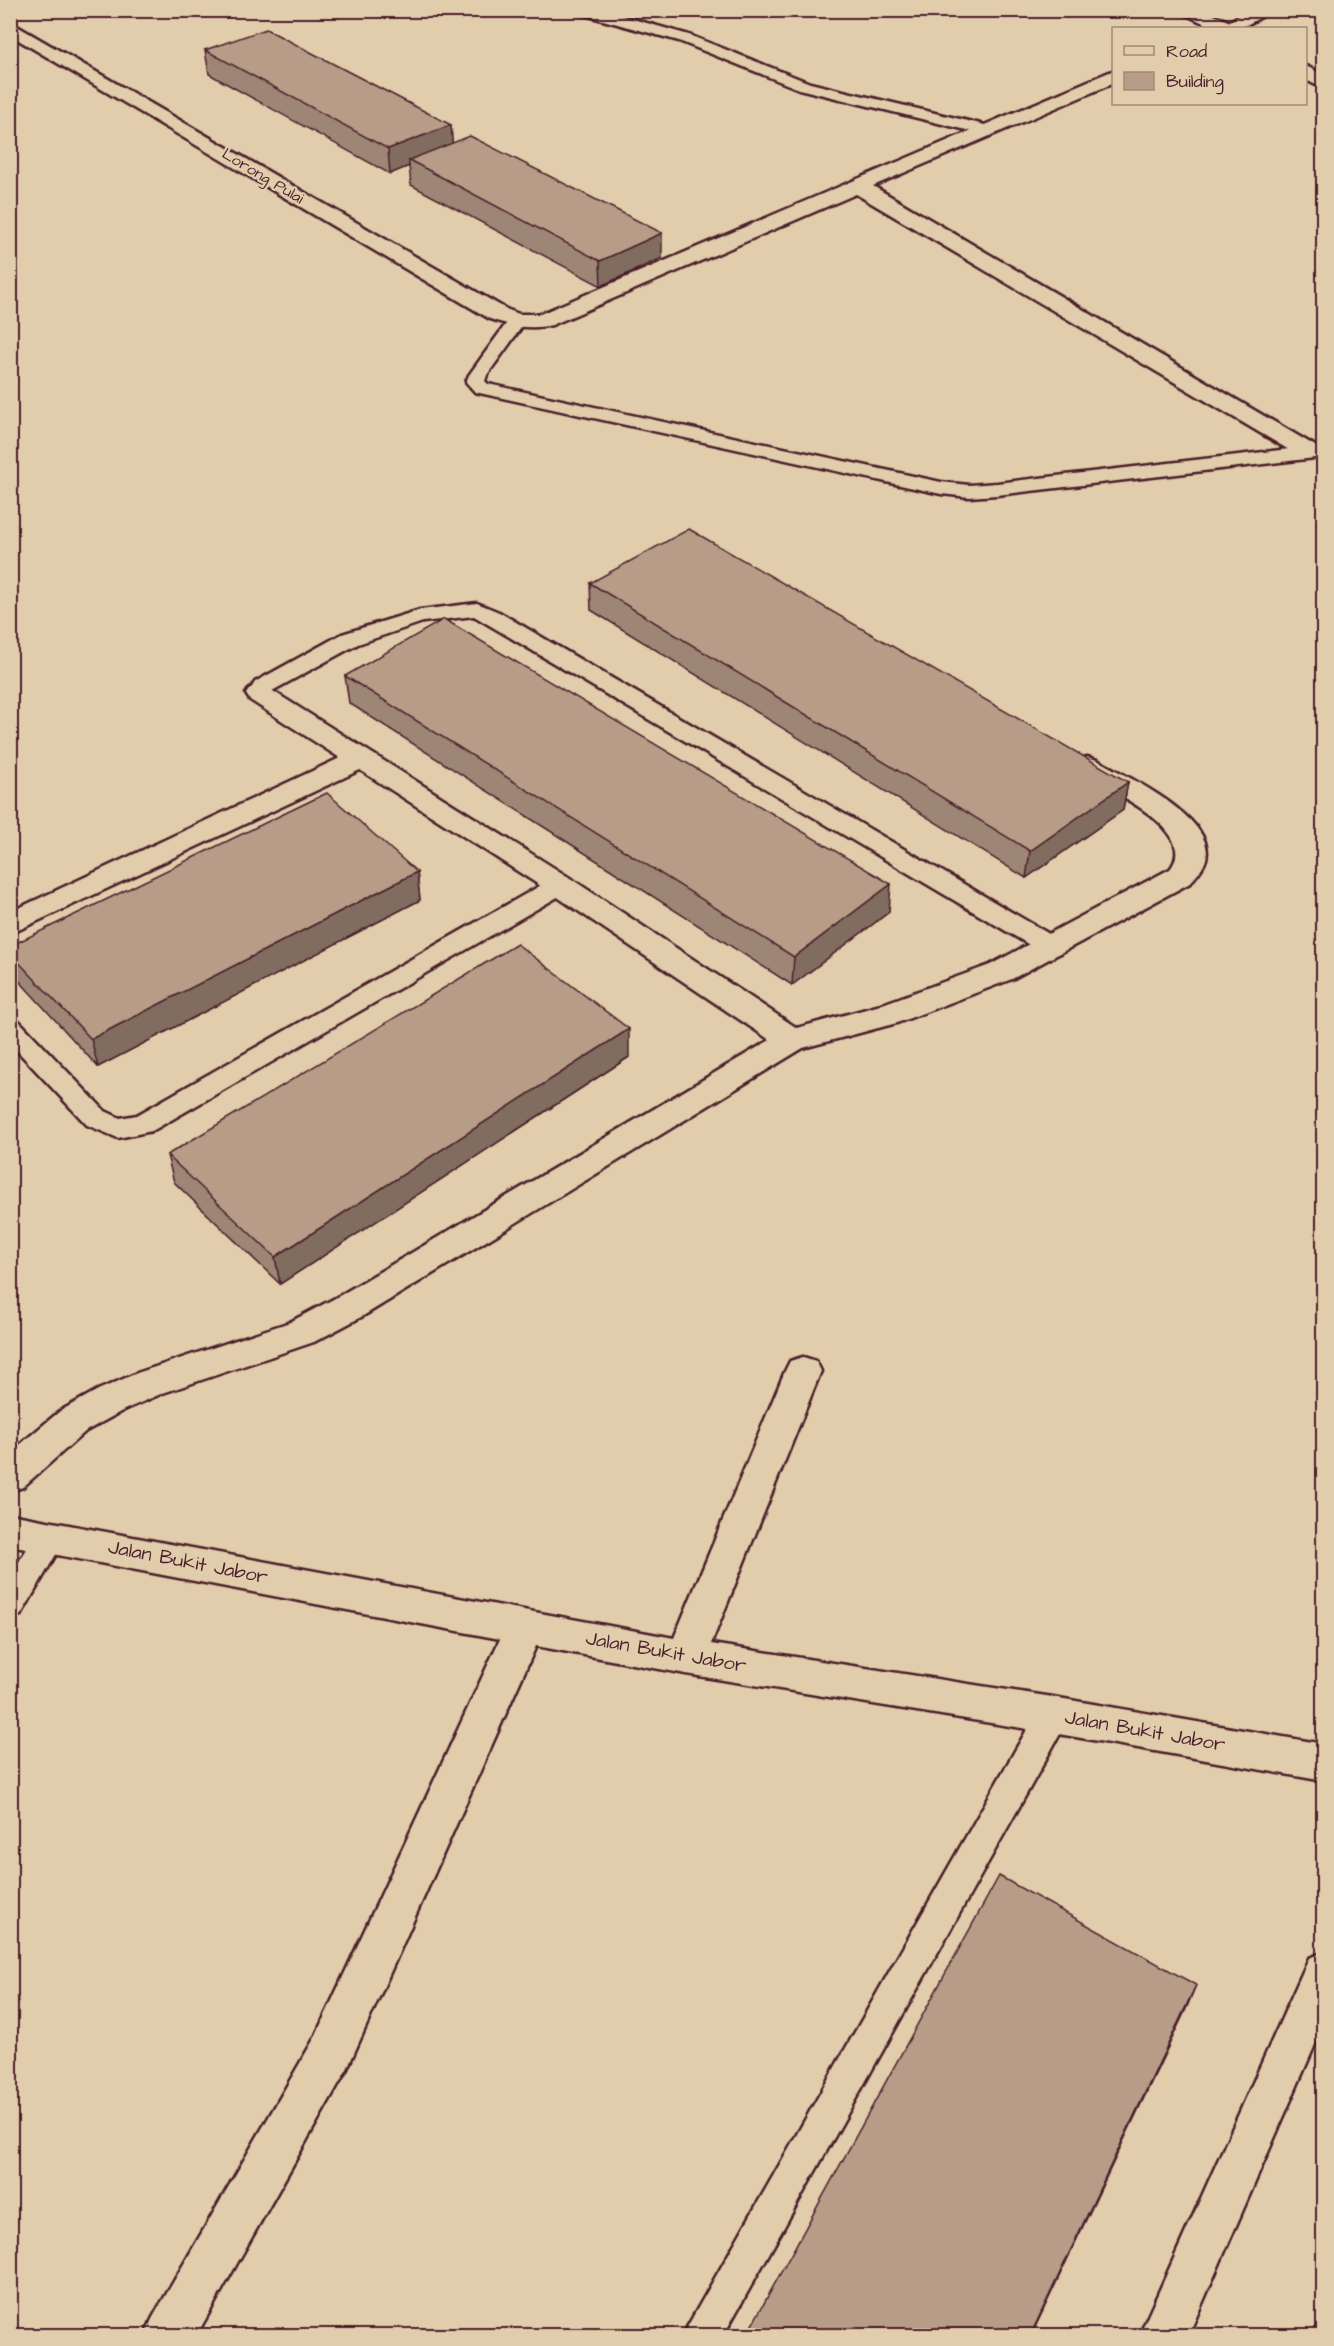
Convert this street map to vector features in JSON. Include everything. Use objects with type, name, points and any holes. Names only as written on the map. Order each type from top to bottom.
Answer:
[{"type":"street","points":[[1185,10],[1226,27]]},
{"type":"street","points":[[1230,27],[1265,10]]},
{"type":"street","name":"Lorong Pulai","points":[[10,27],[498,314],[517,321]]},
{"type":"street","points":[[1307,73],[1323,83]]},
{"type":"street","points":[[517,321],[544,320],[1112,76]]},
{"type":"street","points":[[856,185],[1316,452]]},
{"type":"street","points":[[259,694],[560,885],[793,1040]]},
{"type":"street","points":[[10,1476],[73,1421],[111,1400],[150,1383],[302,1332],[351,1306],[793,1040],[939,998],[1001,972],[1052,947],[1180,876],[1192,858],[1191,840],[1179,823],[1058,749]]},
{"type":"street","points":[[10,924],[361,759]]},
{"type":"street","points":[[686,1658],[803,1371]]},
{"type":"street","name":"Jalan Bukit Jabor","points":[[10,1530],[526,1625],[686,1658],[1053,1715],[1323,1763]]},
{"type":"street","points":[[170,2336],[331,2053],[526,1625]]},
{"type":"street","points":[[1163,2336],[1323,1973]]},
{"type":"lane","points":[[586,11],[684,38],[805,86],[987,130]]},
{"type":"lane","points":[[517,321],[478,375],[475,382],[482,388],[941,488],[969,491],[997,489],[1316,452]]},
{"type":"lane","points":[[259,694],[263,687],[350,639],[420,616],[477,609],[1052,947]]},
{"type":"lane","points":[[10,1027],[96,1118],[118,1128],[143,1124],[560,885]]},
{"type":"lane","points":[[10,1605],[51,1537]]},
{"type":"lane","points":[[701,2336],[1053,1715]]},
{"type":"building","points":[[266,29],[451,125],[388,149],[205,50]]},
{"type":"building","points":[[470,136],[662,233],[600,261],[409,160]]},
{"type":"building","points":[[689,529],[1128,782],[1030,851],[590,583]]},
{"type":"building","points":[[444,619],[891,884],[794,957],[345,676]]},
{"type":"building","points":[[327,793],[417,872],[91,1039],[10,953],[10,946]]},
{"type":"building","points":[[517,944],[629,1029],[275,1257],[167,1155]]},
{"type":"building","points":[[999,1876],[1196,1985],[1030,2336],[746,2336]]}]
